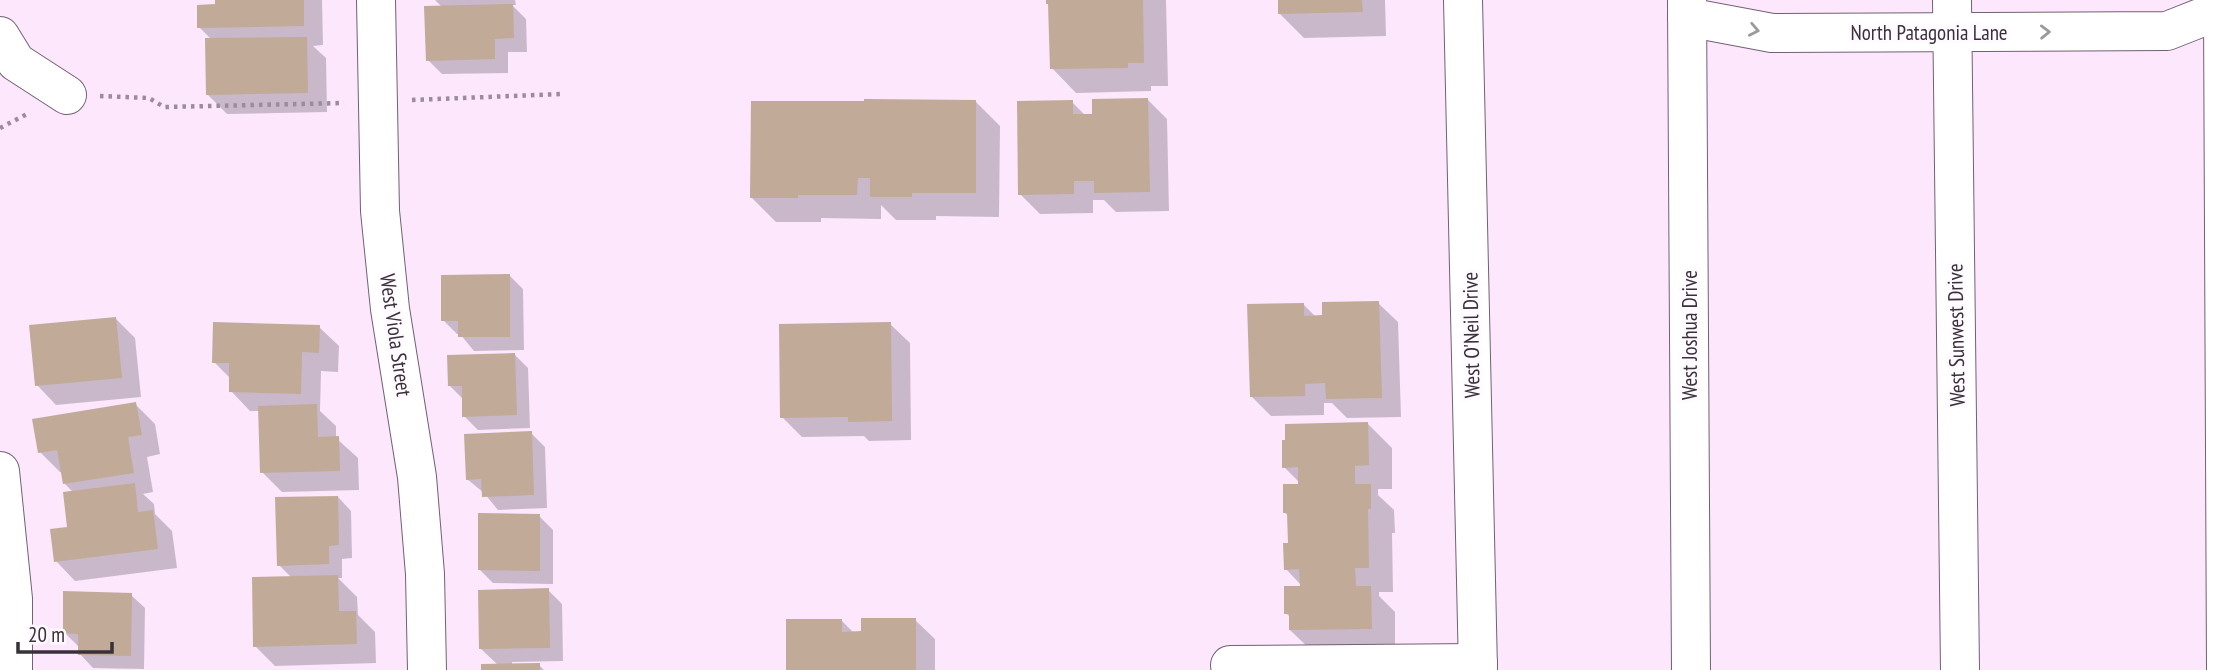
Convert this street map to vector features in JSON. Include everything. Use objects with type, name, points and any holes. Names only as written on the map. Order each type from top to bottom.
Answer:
[{"type":"street","name":"West Viola Street","points":[[376,0],[380,211],[390,309],[418,477],[425,574],[426,670]]},
{"type":"street","name":"West O'Neil Drive","points":[[1463,0],[1478,667]]},
{"type":"street","points":[[1687,9],[1739,0]]},
{"type":"street","points":[[2216,6],[2226,670]]},
{"type":"street","name":"North Patagonia Lane","points":[[1687,9],[1772,33],[1952,16],[2167,31],[2216,6]]},
{"type":"street","name":"West Joshua Drive","points":[[1687,9],[1691,670]]},
{"type":"street","name":"West Sunwest Drive","points":[[1952,16],[1960,670]]},
{"type":"street","points":[[0,36],[16,62],[67,95]]},
{"type":"street","points":[[0,471],[13,599],[13,670]]},
{"type":"street","points":[[1230,665],[1478,667]]},
{"type":"path","points":[[1,126],[67,95],[149,98],[164,107],[562,94]]},
{"type":"building","points":[[215,0],[304,0],[304,26],[197,28],[197,5],[215,4]]},
{"type":"building","points":[[1046,0],[1143,0],[1144,63],[1128,63],[1128,68],[1050,69]]},
{"type":"building","points":[[1278,0],[1362,0],[1363,12],[1278,14]]},
{"type":"building","points":[[513,4],[514,38],[495,39],[495,59],[426,61],[424,6]]},
{"type":"building","points":[[307,37],[308,93],[206,95],[205,38]]},
{"type":"building","points":[[1148,98],[1150,192],[1094,193],[1094,181],[1074,181],[1074,194],[1018,195],[1017,101],[1073,100],[1073,114],[1092,114],[1092,99]]},
{"type":"building","points":[[976,100],[976,193],[912,193],[912,197],[870,197],[870,178],[858,178],[857,195],[750,198],[751,101]]},
{"type":"building","points":[[510,274],[510,337],[458,337],[458,321],[441,321],[441,275]]},
{"type":"building","points":[[1379,301],[1382,398],[1326,399],[1325,383],[1305,384],[1305,396],[1250,397],[1247,304],[1304,303],[1304,316],[1322,315],[1322,302]]},
{"type":"building","points":[[116,317],[122,378],[35,386],[29,325]]},
{"type":"building","points":[[213,322],[320,325],[319,353],[302,352],[301,394],[229,392],[229,363],[212,363]]},
{"type":"building","points":[[891,322],[892,421],[848,422],[848,417],[780,418],[779,324]]},
{"type":"building","points":[[515,353],[517,415],[462,417],[462,386],[448,386],[447,355]]},
{"type":"building","points":[[136,402],[142,435],[128,437],[134,473],[63,484],[57,450],[38,453],[32,419]]},
{"type":"building","points":[[317,404],[318,437],[339,436],[340,471],[260,473],[258,406]]},
{"type":"building","points":[[1368,422],[1369,465],[1355,466],[1355,484],[1371,484],[1371,509],[1368,509],[1369,568],[1355,568],[1356,586],[1371,586],[1372,629],[1289,630],[1289,614],[1284,614],[1284,586],[1300,586],[1299,569],[1284,570],[1283,543],[1288,543],[1287,513],[1283,513],[1283,484],[1298,484],[1298,467],[1282,468],[1285,424]]},
{"type":"building","points":[[532,431],[534,495],[482,497],[481,479],[466,480],[464,434]]},
{"type":"building","points":[[135,483],[138,512],[153,510],[158,549],[54,562],[50,529],[67,527],[63,492]]},
{"type":"building","points":[[338,496],[339,545],[329,546],[329,564],[277,566],[275,497]]},
{"type":"building","points":[[478,513],[540,514],[540,571],[478,570]]},
{"type":"building","points":[[338,575],[339,611],[356,611],[357,644],[253,647],[252,577]]},
{"type":"building","points":[[549,588],[550,648],[479,649],[478,590]]},
{"type":"building","points":[[63,591],[132,593],[131,656],[78,655],[78,634],[63,633]]},
{"type":"building","points":[[861,618],[916,618],[916,670],[786,670],[786,619],[842,619],[842,632],[861,631]]},
{"type":"building","points":[[540,663],[540,670],[481,670],[481,664]]}]
